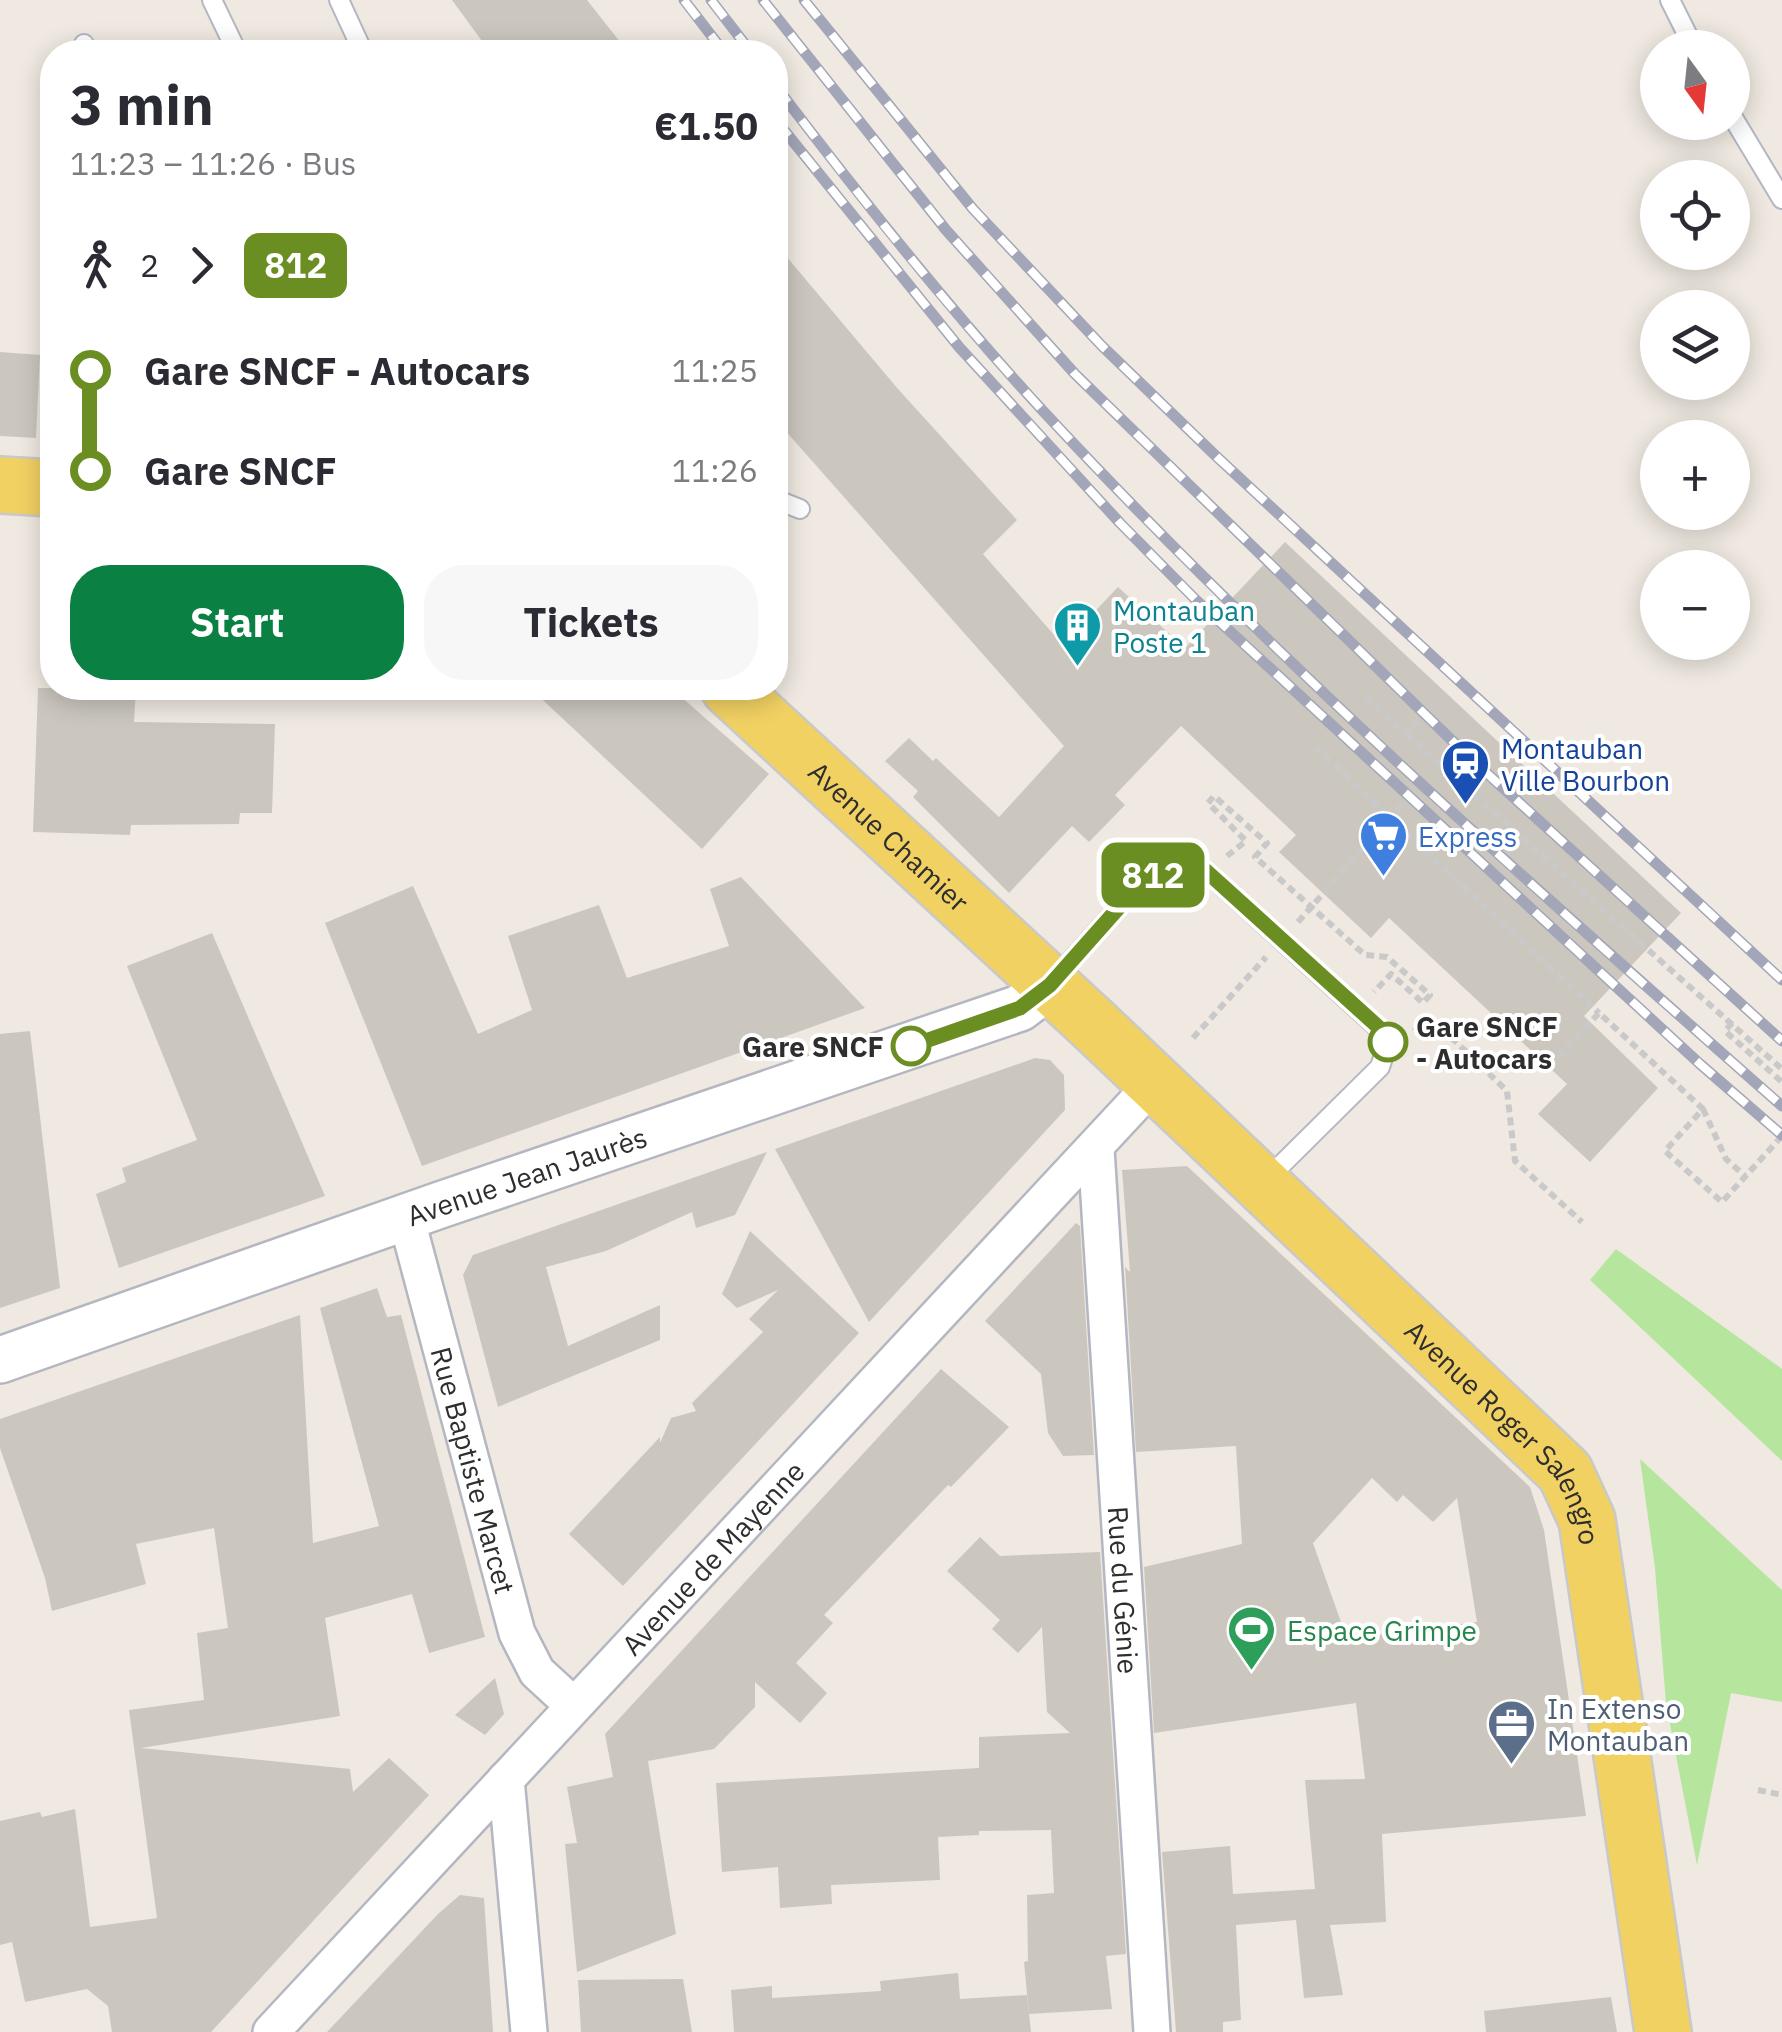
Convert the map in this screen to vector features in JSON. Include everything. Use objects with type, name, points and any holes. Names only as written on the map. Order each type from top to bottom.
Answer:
[{"type":"main road","points":[[0,485],[40,487]]},
{"type":"main road","name":"Avenue Chamier","points":[[743,700],[1050,985]]},
{"type":"main road","name":"Avenue Roger Salengro","points":[[1050,985],[1564,1472],[1587,1520],[1664,2032]]},
{"type":"street","name":"Avenue Jean Jaurès","points":[[0,1360],[1020,1008],[1050,985]]},
{"type":"street","name":"Avenue de Mayenne","points":[[272,2032],[1154,1083]]},
{"type":"street","name":"Rue du Génie","points":[[1096,1148],[1152,2032]]},
{"type":"street","name":"Rue Baptiste Marcet","points":[[406,1217],[516,1633],[537,1672],[574,1705]]},
{"type":"street","points":[[506,1779],[529,2032]]},
{"type":"lane","points":[[212,0],[231,40]]},
{"type":"lane","points":[[339,0],[357,40]]},
{"type":"lane","points":[[1670,0],[1685,30]]},
{"type":"lane","points":[[1746,140],[1782,199]]},
{"type":"lane","points":[[788,504],[800,509]]},
{"type":"lane","points":[[1050,985],[1145,878],[1169,868],[1205,870],[1386,1034],[1388,1042],[1380,1066],[1262,1184]]},
{"type":"path","points":[[1366,696],[1782,1069]]},
{"type":"path","points":[[1406,734],[1433,705]]},
{"type":"path","points":[[1316,747],[1703,1109],[1726,1159],[1744,1176]]},
{"type":"path","points":[[1205,870],[1246,840],[1208,803],[1214,796],[1267,843],[1255,857],[1365,954],[1387,957],[1430,995],[1423,1003],[1391,974],[1370,998]]},
{"type":"path","points":[[1193,1038],[1402,806]]},
{"type":"path","points":[[1549,1066],[1598,1013]]},
{"type":"path","points":[[1410,1035],[1429,1016],[1508,1091],[1515,1161],[1582,1222]]},
{"type":"path","points":[[1732,1023],[1725,1031],[1782,1082]]},
{"type":"path","points":[[1703,1109],[1666,1151],[1722,1202],[1782,1136]]},
{"type":"path","points":[[1758,1790],[1782,1795]]},
{"type":"green space","points":[[1616,1249],[1782,1369],[1782,1461],[1590,1280]]},
{"type":"green space","points":[[1640,1459],[1782,1590],[1782,1702],[1731,1693],[1697,1865],[1666,1703],[1655,1568]]},
{"type":"building","points":[[452,0],[587,0],[619,40],[481,40]]},
{"type":"building","points":[[788,258],[898,389],[1017,520],[983,554],[1063,645],[1118,587],[1185,648],[1285,542],[1681,913],[1584,1016],[1658,1088],[1590,1162],[1538,1114],[1567,1084],[1389,918],[1371,938],[1279,852],[1296,835],[1181,726],[1115,795],[1125,805],[1089,842],[1072,826],[1009,893],[913,797],[918,791],[885,761],[909,738],[999,817],[1064,746],[788,434]]},
{"type":"building","points":[[0,352],[40,355],[36,438],[0,436]]},
{"type":"building","points":[[38,688],[40,700],[135,700],[134,722],[275,724],[272,813],[240,813],[239,824],[131,825],[130,835],[33,832]]},
{"type":"building","points":[[543,700],[685,700],[769,774],[702,849]]},
{"type":"building","points":[[741,877],[865,1008],[422,1166],[325,923],[413,886],[478,1034],[532,1010],[508,936],[599,905],[627,978],[729,946],[710,889]]},
{"type":"building","points":[[212,933],[325,1196],[119,1268],[96,1194],[126,1182],[122,1168],[197,1140],[127,966]]},
{"type":"building","points":[[30,1031],[60,1288],[0,1308],[0,1034]]},
{"type":"building","points":[[1035,1058],[1050,1060],[1064,1075],[1065,1110],[869,1322],[775,1149]]},
{"type":"building","points":[[767,1152],[735,1215],[696,1228],[692,1212],[606,1251],[546,1267],[568,1346],[660,1305],[660,1340],[498,1407],[463,1275],[473,1255]]},
{"type":"building","points":[[1187,1166],[1530,1487],[1544,1530],[1586,1816],[1382,1834],[1386,1922],[1330,1925],[1343,1995],[1304,1998],[1296,1920],[1236,1925],[1241,2020],[1223,2022],[1223,2032],[1176,2032],[1162,1852],[1230,1846],[1233,1894],[1315,1889],[1305,1780],[1365,1779],[1356,1703],[1154,1733],[1144,1567],[1242,1544],[1236,1446],[1136,1452],[1122,1170]],"holes":[[[1372,1478],[1397,1502],[1403,1495],[1433,1522],[1457,1498],[1477,1622],[1347,1639],[1313,1543]]]},
{"type":"building","points":[[1076,1223],[1080,1226],[1094,1455],[1063,1456],[1048,1433],[1041,1374],[985,1321]]},
{"type":"building","points":[[750,1231],[859,1333],[623,1586],[569,1534],[660,1437],[660,1443],[671,1418],[696,1411],[692,1403],[763,1332],[749,1319],[778,1290],[737,1308],[722,1294]]},
{"type":"building","points":[[377,1288],[387,1317],[401,1315],[485,1637],[429,1653],[412,1594],[325,1618],[340,1716],[141,1748],[350,1769],[353,1792],[389,1758],[429,1795],[211,2032],[112,2032],[108,2006],[87,1989],[25,2002],[12,1942],[0,1945],[0,1821],[75,1809],[90,1927],[157,1918],[129,1710],[204,1700],[197,1633],[228,1628],[214,1528],[136,1544],[146,1584],[52,1611],[45,1578],[0,1448],[0,1419],[300,1315],[313,1543],[379,1526],[320,1308]]},
{"type":"building","points":[[941,1369],[1009,1427],[824,1615],[833,1623],[796,1663],[827,1693],[800,1723],[755,1682],[755,1707],[714,1749],[648,1761],[676,1934],[577,1972],[565,1844],[577,1843],[567,1787],[613,1777],[605,1734]]},
{"type":"building","points":[[980,1537],[1000,1556],[1100,1552],[1126,1954],[1106,1956],[1112,2009],[1029,2014],[1024,1962],[1028,1961],[1027,1895],[1054,1893],[1051,1830],[979,1831],[979,1835],[938,1837],[940,1880],[831,1885],[832,1904],[780,1908],[778,1867],[722,1872],[716,1783],[979,1768],[979,1737],[1070,1733],[1047,1712],[1042,1627],[1018,1653],[992,1629],[1000,1620],[947,1571]]},
{"type":"building","points":[[495,1678],[504,1714],[485,1735],[455,1715]]},
{"type":"building","points":[[460,1895],[484,1898],[493,2032],[327,2032],[438,1914]]},
{"type":"building","points":[[958,1973],[960,1999],[1027,1995],[1031,2032],[734,2032],[731,1990],[772,1986],[772,1998],[881,1991],[880,1981]]},
{"type":"building","points":[[683,1979],[692,2032],[581,2032],[578,1980]]},
{"type":"building","points":[[1611,1997],[1617,2032],[1486,2032],[1484,2011]]},
{"type":"railway","points":[[684,0],[715,40]]},
{"type":"railway","points":[[711,0],[742,40]]},
{"type":"railway","points":[[763,0],[946,230],[1075,374],[1469,757],[1782,1041]]},
{"type":"railway","points":[[804,0],[973,209],[1102,346],[1782,980]]},
{"type":"railway","points":[[788,102],[973,333],[1131,504],[1404,768],[1782,1106]]},
{"type":"railway","points":[[788,135],[959,347],[1195,599],[1782,1135]]},
{"type":"bus line","name":"812","points":[[911,1046],[1020,1008],[1050,985],[1145,878],[1169,868],[1205,870],[1386,1034],[1388,1042]]},
{"type":"place","name":"Montauban Poste 1","points":[[1078,668]]},
{"type":"place","name":"Montauban Ville Bourbon","points":[[1466,806]]},
{"type":"place","name":"Express","points":[[1383,878]]},
{"type":"place","name":"Gare SNCF - Autocars","points":[[1388,1042]]},
{"type":"place","name":"Gare SNCF","points":[[911,1046]]},
{"type":"place","name":"Espace Grimpe","points":[[1252,1672]]},
{"type":"place","name":"In Extenso Montauban","points":[[1512,1766]]}]
